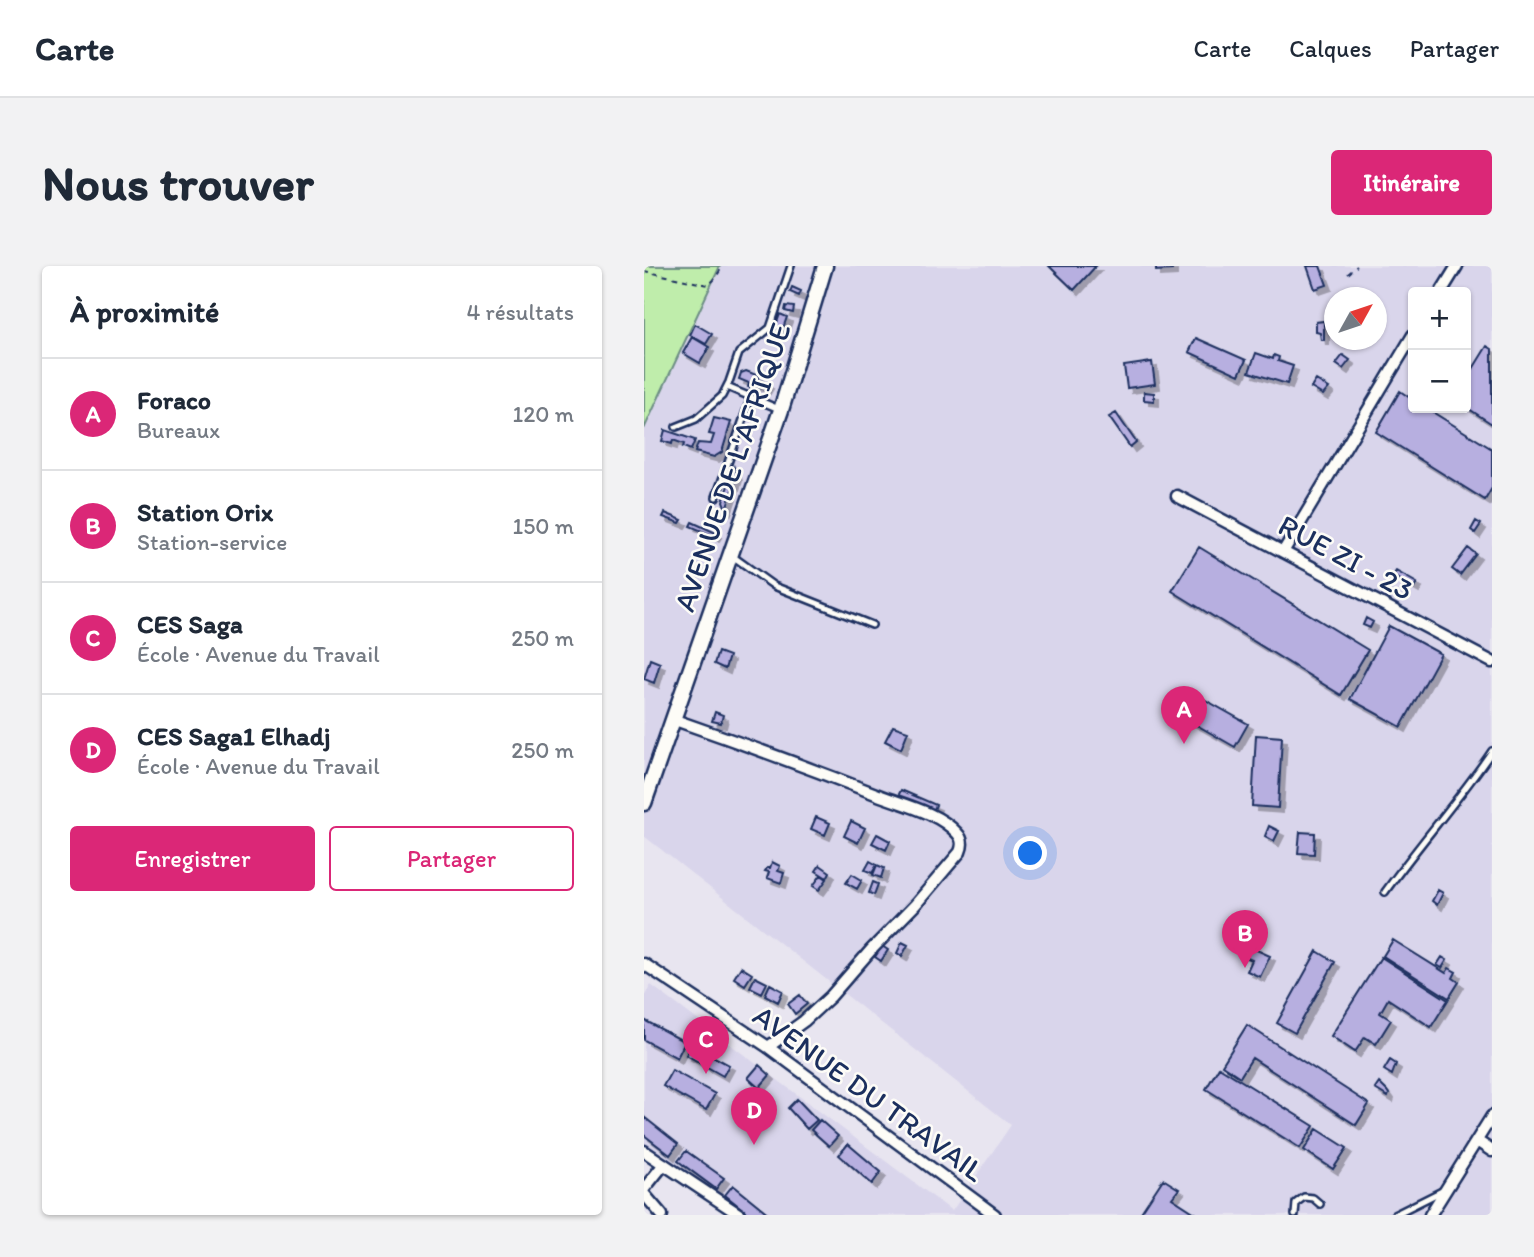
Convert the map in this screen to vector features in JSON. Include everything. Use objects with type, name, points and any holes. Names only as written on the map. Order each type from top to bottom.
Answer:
[{"type":"main road","name":"AVENUE DE L'AFRIQUE","points":[[644,803],[782,410],[825,266]]},
{"type":"street","points":[[1444,287],[1457,266]]},
{"type":"street","points":[[1283,552],[1408,343]]},
{"type":"street","name":"RUE ZI - 23","points":[[1177,496],[1492,662]]},
{"type":"street","points":[[675,720],[917,809],[944,823],[961,838],[963,845],[915,905],[831,996],[804,1021],[768,1046]]},
{"type":"street","name":"AVENUE DU TRAVAIL","points":[[644,964],[768,1046],[994,1215]]},
{"type":"street","points":[[1430,1215],[1490,1123]]},
{"type":"street","points":[[1476,1141],[1492,1151]]},
{"type":"street","points":[[644,1151],[740,1215]]},
{"type":"street","points":[[644,1189],[664,1164]]},
{"type":"street","points":[[644,1194],[662,1215]]},
{"type":"lane","points":[[676,427],[696,419],[722,396],[739,353],[770,328],[791,266]]},
{"type":"lane","points":[[727,387],[782,410]]},
{"type":"lane","points":[[716,497],[751,397]]},
{"type":"lane","points":[[731,555],[774,586],[872,625]]},
{"type":"lane","points":[[1385,892],[1492,751]]},
{"type":"lane","points":[[1394,1215],[1447,1188]]},
{"type":"lane","points":[[1295,1215],[1296,1203],[1304,1197],[1313,1198],[1320,1204]]},
{"type":"path","points":[[644,271],[703,285],[711,283],[723,266]]},
{"type":"path","points":[[1348,274],[1357,266]]},
{"type":"shaded area","points":[[720,266],[1492,266],[1492,1215],[730,1215],[644,1150],[644,997],[651,985],[952,1211],[1011,1125],[644,836],[644,429]]},
{"type":"green space","points":[[644,266],[720,266],[644,429]]},
{"type":"building","points":[[1049,266],[1096,266],[1074,290]]},
{"type":"building","points":[[1156,266],[1172,266],[1172,270],[1156,271]]},
{"type":"building","points":[[1307,266],[1320,266],[1327,285],[1315,289]]},
{"type":"building","points":[[792,287],[801,291],[799,296],[790,292]]},
{"type":"building","points":[[786,306],[794,307],[793,313],[785,311]]},
{"type":"building","points":[[780,314],[787,317],[782,331],[775,328]]},
{"type":"building","points":[[1324,321],[1324,340],[1321,340],[1320,333],[1316,332],[1316,322]]},
{"type":"building","points":[[695,324],[712,334],[706,344],[690,335]]},
{"type":"building","points":[[692,337],[709,347],[700,363],[683,353]]},
{"type":"building","points":[[1196,338],[1246,360],[1239,375],[1189,352]]},
{"type":"building","points":[[1487,346],[1492,349],[1492,424],[1471,410],[1471,372]]},
{"type":"building","points":[[1256,353],[1273,359],[1274,355],[1279,357],[1278,361],[1293,366],[1287,384],[1249,372]]},
{"type":"building","points":[[1343,355],[1350,360],[1343,369],[1336,364]]},
{"type":"building","points":[[1152,362],[1155,384],[1127,388],[1124,366]]},
{"type":"building","points":[[746,371],[759,376],[758,380],[768,384],[765,389],[754,385],[753,389],[748,387],[749,383],[739,379],[741,373]]},
{"type":"building","points":[[1316,380],[1329,388],[1323,395],[1311,388]]},
{"type":"building","points":[[1400,391],[1408,397],[1408,413],[1434,413],[1492,449],[1492,488],[1485,500],[1376,432]]},
{"type":"building","points":[[1144,392],[1154,393],[1154,401],[1144,400]]},
{"type":"building","points":[[1116,413],[1136,442],[1130,447],[1109,417]]},
{"type":"building","points":[[714,418],[731,422],[722,452],[714,457],[695,452],[698,443],[711,444],[714,435],[709,434]]},
{"type":"building","points":[[665,430],[695,440],[691,450],[673,440],[672,444],[662,441]]},
{"type":"building","points":[[734,467],[737,476],[726,509],[723,501]]},
{"type":"building","points":[[665,513],[682,520],[680,523],[663,517]]},
{"type":"building","points":[[1476,521],[1481,524],[1475,533],[1471,530]]},
{"type":"building","points":[[692,522],[716,533],[714,536],[690,526]]},
{"type":"building","points":[[1199,547],[1368,650],[1341,695],[1172,591]]},
{"type":"building","points":[[1468,548],[1476,554],[1460,575],[1452,569]]},
{"type":"building","points":[[1396,571],[1417,583],[1414,588],[1393,576]]},
{"type":"building","points":[[1366,618],[1373,622],[1370,628],[1363,625]]},
{"type":"building","points":[[1389,626],[1441,654],[1401,727],[1350,699]]},
{"type":"building","points":[[718,652],[729,656],[725,669],[714,664]]},
{"type":"building","points":[[650,659],[660,663],[654,683],[644,679]]},
{"type":"building","points":[[1193,693],[1248,724],[1235,747],[1181,716]]},
{"type":"building","points":[[715,712],[723,715],[721,723],[712,721]]},
{"type":"building","points":[[893,726],[908,731],[901,749],[885,741]]},
{"type":"building","points":[[1256,735],[1282,737],[1278,808],[1252,806]]},
{"type":"building","points":[[901,790],[936,805],[932,814],[897,798]]},
{"type":"building","points":[[816,817],[830,823],[825,835],[811,829]]},
{"type":"building","points":[[851,821],[865,828],[858,843],[844,836]]},
{"type":"building","points":[[1269,826],[1279,831],[1274,841],[1265,836]]},
{"type":"building","points":[[1300,832],[1315,833],[1314,854],[1298,853]]},
{"type":"building","points":[[877,834],[890,841],[886,850],[872,843]]},
{"type":"building","points":[[870,861],[877,865],[872,873],[865,870]]},
{"type":"building","points":[[772,862],[780,866],[778,871],[784,873],[781,883],[767,878],[769,872],[765,871],[770,868]]},
{"type":"building","points":[[820,865],[830,872],[827,878],[816,871]]},
{"type":"building","points":[[877,865],[884,868],[881,878],[873,875]]},
{"type":"building","points":[[852,874],[862,880],[857,889],[846,883]]},
{"type":"building","points":[[821,875],[827,879],[819,890],[813,886]]},
{"type":"building","points":[[873,882],[878,884],[874,895],[869,893]]},
{"type":"building","points":[[1438,890],[1443,893],[1437,905],[1432,901]]},
{"type":"building","points":[[1393,940],[1446,973],[1449,968],[1456,972],[1453,978],[1459,982],[1449,998],[1383,956]]},
{"type":"building","points":[[902,942],[908,945],[902,956],[897,953]]},
{"type":"building","points":[[882,946],[888,950],[881,961],[875,957]]},
{"type":"building","points":[[1250,947],[1270,956],[1260,977],[1247,971],[1252,960],[1245,957]]},
{"type":"building","points":[[1317,951],[1335,962],[1295,1033],[1277,1023]]},
{"type":"building","points":[[1381,957],[1448,1000],[1431,1027],[1388,999],[1380,1013],[1391,1020],[1376,1044],[1365,1037],[1355,1052],[1331,1036]]},
{"type":"building","points":[[1442,957],[1447,960],[1442,968],[1437,965]]},
{"type":"building","points":[[741,967],[752,974],[745,985],[734,978]]},
{"type":"building","points":[[755,977],[767,983],[762,993],[750,987]]},
{"type":"building","points":[[770,984],[783,991],[778,1002],[765,995]]},
{"type":"building","points":[[800,995],[807,1004],[795,1014],[788,1004]]},
{"type":"building","points":[[644,1020],[685,1042],[677,1058],[644,1040]]},
{"type":"building","points":[[1247,1025],[1369,1104],[1356,1125],[1252,1058],[1240,1077],[1222,1065]]},
{"type":"building","points":[[692,1045],[729,1065],[723,1076],[686,1055]]},
{"type":"building","points":[[1390,1060],[1396,1064],[1392,1075],[1384,1070]]},
{"type":"building","points":[[759,1065],[770,1075],[759,1088],[748,1078]]},
{"type":"building","points":[[1219,1067],[1314,1126],[1300,1148],[1206,1089]]},
{"type":"building","points":[[672,1070],[715,1094],[706,1110],[663,1086]]},
{"type":"building","points":[[1379,1083],[1389,1094],[1388,1097],[1375,1089]]},
{"type":"building","points":[[797,1099],[817,1120],[807,1129],[788,1108]]},
{"type":"building","points":[[644,1117],[678,1144],[670,1155],[644,1135]]},
{"type":"building","points":[[820,1120],[838,1136],[829,1146],[811,1130]]},
{"type":"building","points":[[1317,1129],[1347,1148],[1333,1169],[1304,1150]]},
{"type":"building","points":[[848,1144],[881,1172],[872,1184],[839,1155]]},
{"type":"building","points":[[686,1151],[724,1178],[716,1189],[678,1161]]},
{"type":"building","points":[[1163,1179],[1179,1189],[1172,1198],[1198,1215],[1140,1214]]},
{"type":"building","points":[[733,1185],[770,1215],[750,1215],[725,1195]]},
{"type":"place","name":"Foraco","points":[[1184,744]]},
{"type":"place","name":"Station Orix","points":[[1245,968]]},
{"type":"place","name":"CES Saga","points":[[706,1074]]},
{"type":"place","name":"CES Saga1 Elhadj","points":[[754,1145]]}]
